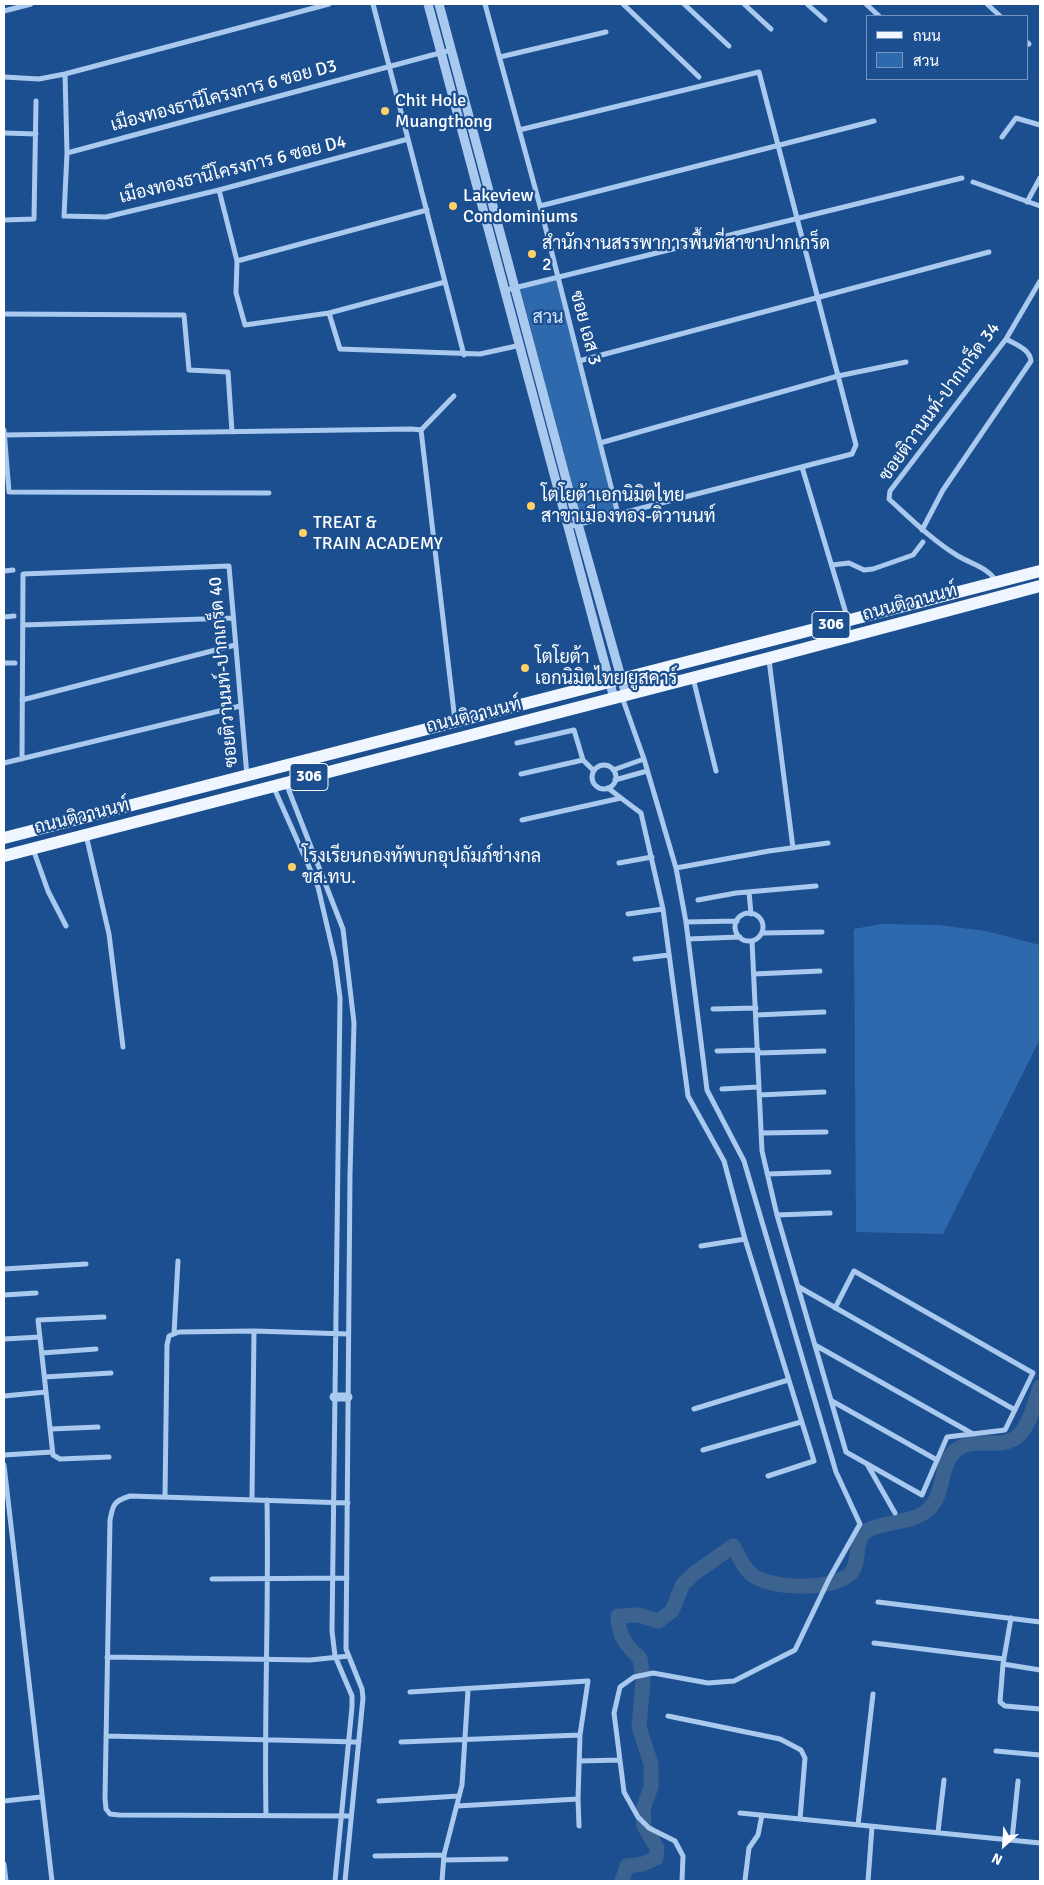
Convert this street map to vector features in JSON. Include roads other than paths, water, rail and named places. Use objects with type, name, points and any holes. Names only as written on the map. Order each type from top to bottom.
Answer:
[{"type":"main road","name":"ถนนติวานนท์","points":[[4,838],[1040,571]]},
{"type":"main road","name":"ถนนติวานนท์","points":[[4,856],[621,697],[1040,586]]},
{"type":"main road","points":[[265,771],[276,786]]},
{"type":"street","points":[[4,11],[31,4]]},
{"type":"street","points":[[4,77],[39,79],[65,74],[329,4]]},
{"type":"street","points":[[373,4],[464,355]]},
{"type":"street","points":[[428,4],[506,290],[584,589],[616,679]]},
{"type":"street","points":[[439,4],[595,586],[616,679],[644,759],[676,868],[686,922],[707,1090],[744,1162],[836,1472],[860,1524],[825,1585],[795,1650],[734,1681],[708,1682],[653,1673],[634,1676],[620,1687],[614,1713],[624,1792],[638,1818],[649,1828],[675,1841],[683,1856],[682,1881]]},
{"type":"street","name":"ซอย เอส 3","points":[[485,4],[540,206],[618,514]]},
{"type":"street","points":[[623,4],[699,77]]},
{"type":"street","points":[[684,4],[729,46]]},
{"type":"street","points":[[744,4],[771,29]]},
{"type":"street","points":[[807,4],[825,20]]},
{"type":"street","points":[[866,4],[878,15]]},
{"type":"street","points":[[987,4],[999,15]]},
{"type":"street","points":[[500,58],[606,32]]},
{"type":"street","name":"เมืองทองธานีโครงการ 6 ซอย D3","points":[[67,153],[451,50]]},
{"type":"street","points":[[519,130],[759,72],[856,445],[852,454],[568,527]]},
{"type":"street","points":[[65,74],[67,153]]},
{"type":"street","points":[[4,220],[34,219],[36,101]]},
{"type":"street","points":[[1002,137],[1016,118],[1040,125]]},
{"type":"street","points":[[540,206],[777,144],[874,121]]},
{"type":"street","points":[[4,133],[36,134]]},
{"type":"street","name":"เมืองทองธานีโครงการ 6 ซอย D4","points":[[67,153],[64,216],[106,217],[219,190],[408,139]]},
{"type":"street","points":[[506,290],[962,178]]},
{"type":"street","points":[[1027,202],[1040,178]]},
{"type":"street","points":[[973,182],[1040,206]]},
{"type":"street","points":[[219,190],[237,261],[236,293],[245,325],[329,313],[445,282]]},
{"type":"street","points":[[237,261],[426,210]]},
{"type":"street","points":[[579,361],[989,252]]},
{"type":"street","name":"ซอยติวานนท์-ปากเกร็ด 34","points":[[997,582],[989,571],[958,555],[922,530],[889,499],[890,490],[1006,339],[1040,282]]},
{"type":"street","points":[[329,313],[340,349],[464,355],[480,354],[530,343]]},
{"type":"street","points":[[4,314],[184,315],[189,370],[228,372],[232,432]]},
{"type":"street","points":[[922,530],[943,490],[1031,361],[1030,356],[1025,350],[1006,339]]},
{"type":"street","points":[[600,443],[838,376],[906,362]]},
{"type":"street","points":[[421,430],[454,396]]},
{"type":"street","points":[[4,430],[9,492],[269,493]]},
{"type":"street","points":[[4,435],[421,430]]},
{"type":"street","points":[[421,430],[455,721]]},
{"type":"street","points":[[802,466],[848,621]]},
{"type":"street","points":[[832,565],[849,563],[864,570],[873,569],[913,554],[923,542]]},
{"type":"street","name":"ซอยติวานนท์-ปากเกร็ด 40","points":[[23,625],[23,574],[229,566],[247,776]]},
{"type":"street","points":[[4,571],[13,570]]},
{"type":"street","points":[[584,589],[595,586]]},
{"type":"street","points":[[4,617],[14,616]]},
{"type":"street","points":[[22,759],[23,625],[233,618]]},
{"type":"street","points":[[22,700],[235,645]]},
{"type":"street","points":[[768,658],[793,848]]},
{"type":"street","points":[[4,663],[15,663]]},
{"type":"street","points":[[693,678],[716,771]]},
{"type":"street","points":[[4,763],[240,706]]},
{"type":"street","points":[[517,743],[574,730],[583,760],[594,771]]},
{"type":"street","points":[[644,759],[613,770],[603,766],[594,771],[592,778],[595,784],[601,788],[608,788],[641,813],[663,909],[688,1096],[724,1161],[745,1239],[814,1460],[768,1476]]},
{"type":"street","points":[[521,774],[583,760]]},
{"type":"street","points":[[613,770],[615,780]]},
{"type":"street","points":[[608,788],[615,780],[647,771]]},
{"type":"street","points":[[276,786],[318,887],[335,960],[340,998],[332,1631],[336,1658],[352,1696],[335,1881]]},
{"type":"street","points":[[276,786],[343,929],[354,1023],[348,1334],[346,1649],[362,1689],[359,1742],[345,1881]]},
{"type":"street","points":[[522,820],[620,798]]},
{"type":"street","points":[[86,834],[109,934],[123,1047]]},
{"type":"street","points":[[676,868],[828,843]]},
{"type":"street","points":[[33,848],[48,891],[66,926]]},
{"type":"street","points":[[619,863],[652,857]]},
{"type":"street","points":[[698,900],[749,892],[816,886]]},
{"type":"street","points":[[749,892],[751,914]]},
{"type":"street","points":[[628,914],[663,909]]},
{"type":"street","points":[[740,937],[736,930],[737,921],[743,915],[751,914],[761,921],[762,933]]},
{"type":"street","points":[[686,922],[737,921]]},
{"type":"street","points":[[752,941],[762,933],[822,932]]},
{"type":"street","points":[[688,939],[740,937],[752,941]]},
{"type":"street","points":[[752,941],[758,1087],[761,1133],[767,1174],[777,1215],[846,1452],[922,1495],[947,1437],[1005,1430],[1033,1374],[854,1271],[835,1308]]},
{"type":"street","points":[[635,959],[669,955]]},
{"type":"street","points":[[754,974],[820,971]]},
{"type":"street","points":[[712,1009],[756,1008]]},
{"type":"street","points":[[756,1015],[824,1012]]},
{"type":"street","points":[[717,1051],[824,1051]]},
{"type":"street","points":[[722,1089],[758,1087]]},
{"type":"street","points":[[759,1096],[824,1092]]},
{"type":"street","points":[[761,1133],[826,1132]]},
{"type":"street","points":[[767,1174],[829,1172]]},
{"type":"street","points":[[777,1215],[830,1212]]},
{"type":"street","points":[[701,1246],[745,1239]]},
{"type":"street","points":[[174,1334],[178,1261]]},
{"type":"street","points":[[4,1269],[86,1264]]},
{"type":"street","points":[[799,1287],[1014,1410]]},
{"type":"street","points":[[4,1295],[36,1293]]},
{"type":"street","points":[[104,1317],[38,1320],[52,1452],[55,1457],[60,1459],[109,1457]]},
{"type":"street","points":[[165,1497],[166,1345],[169,1336],[174,1334],[254,1331],[348,1334]]},
{"type":"street","points":[[252,1499],[254,1331]]},
{"type":"street","points":[[4,1339],[40,1337]]},
{"type":"street","points":[[815,1345],[973,1434]]},
{"type":"street","points":[[42,1353],[96,1349]]},
{"type":"street","points":[[45,1378],[111,1373]]},
{"type":"street","points":[[694,1409],[788,1380]]},
{"type":"street","points":[[4,1396],[46,1392]]},
{"type":"street","points":[[334,1398],[348,1397]]},
{"type":"street","points":[[832,1401],[937,1460]]},
{"type":"street","points":[[703,1450],[801,1422]]},
{"type":"street","points":[[51,1429],[98,1426]]},
{"type":"street","points":[[4,1455],[52,1452]]},
{"type":"street","points":[[867,1464],[895,1513]]},
{"type":"street","points":[[4,1465],[52,1881]]},
{"type":"street","points":[[348,1504],[334,1501],[130,1496],[118,1500],[112,1508],[105,1798],[106,1808],[110,1814],[351,1816]]},
{"type":"street","points":[[266,1816],[264,1740],[268,1578],[267,1500]]},
{"type":"street","points":[[212,1579],[347,1578]]},
{"type":"street","points":[[878,1602],[1040,1622]]},
{"type":"street","points":[[1011,1618],[1003,1661],[1001,1704],[1040,1709]]},
{"type":"street","points":[[874,1643],[1003,1661],[1040,1670]]},
{"type":"street","points":[[107,1657],[336,1658],[348,1656]]},
{"type":"street","points":[[410,1692],[468,1690],[588,1681],[580,1735],[579,1826]]},
{"type":"street","points":[[442,1881],[444,1857],[459,1796],[468,1690]]},
{"type":"street","points":[[858,1825],[873,1694]]},
{"type":"street","points":[[668,1716],[780,1739],[801,1750],[805,1758],[800,1819]]},
{"type":"street","points":[[401,1742],[465,1741],[580,1735]]},
{"type":"street","points":[[106,1736],[359,1742]]},
{"type":"street","points":[[996,1751],[1040,1755]]},
{"type":"street","points":[[579,1762],[620,1760]]},
{"type":"street","points":[[938,1832],[944,1780]]},
{"type":"street","points":[[1012,1840],[1018,1781]]},
{"type":"street","points":[[380,1801],[459,1796]]},
{"type":"street","points":[[4,1801],[41,1797]]},
{"type":"street","points":[[457,1806],[578,1799]]},
{"type":"street","points":[[740,1813],[1040,1842]]},
{"type":"street","points":[[745,1880],[749,1848],[758,1835],[762,1815]]},
{"type":"street","points":[[868,1881],[872,1827]]},
{"type":"street","points":[[376,1856],[506,1859]]},
{"type":"street","points":[[4,1864],[6,1881]]},
{"type":"waterway","points":[[622,1881],[627,1866],[643,1864],[656,1858],[657,1848],[644,1826],[643,1809],[651,1787],[651,1764],[639,1727],[643,1681],[640,1658],[624,1640],[619,1629],[618,1616],[638,1615],[658,1621],[672,1611],[683,1584],[696,1572],[733,1546],[749,1572],[757,1578],[769,1582],[783,1585],[814,1586],[841,1580],[854,1569],[858,1545],[863,1534],[875,1527],[915,1517],[929,1509],[940,1489],[945,1467],[952,1454],[968,1444],[1003,1442],[1019,1435],[1029,1419],[1040,1387]]},
{"type":"place","name":"Chit Hole Muangthong","points":[[385,111]]},
{"type":"place","name":"Lakeview Condominiums","points":[[453,206]]},
{"type":"place","name":"สำนักงานสรรพาการพื้นที่สาขาปากเกร็ด 2","points":[[532,254]]},
{"type":"place","name":"โตโยต้าเอกนิมิตไทย สาขาเมืองทอง-ติวานนท์","points":[[531,506]]},
{"type":"place","name":"TREAT & TRAIN ACADEMY","points":[[303,533]]},
{"type":"place","name":"โตโยต้า เอกนิมิตไทย ยูสคาร์","points":[[525,668]]},
{"type":"place","name":"โรงเรียนกองทัพบกอุปถัมภ์ช่างกล ขส.ทบ.","points":[[292,867]]},
{"type":"park label","name":"สวน","points":[[548,318]]}]
